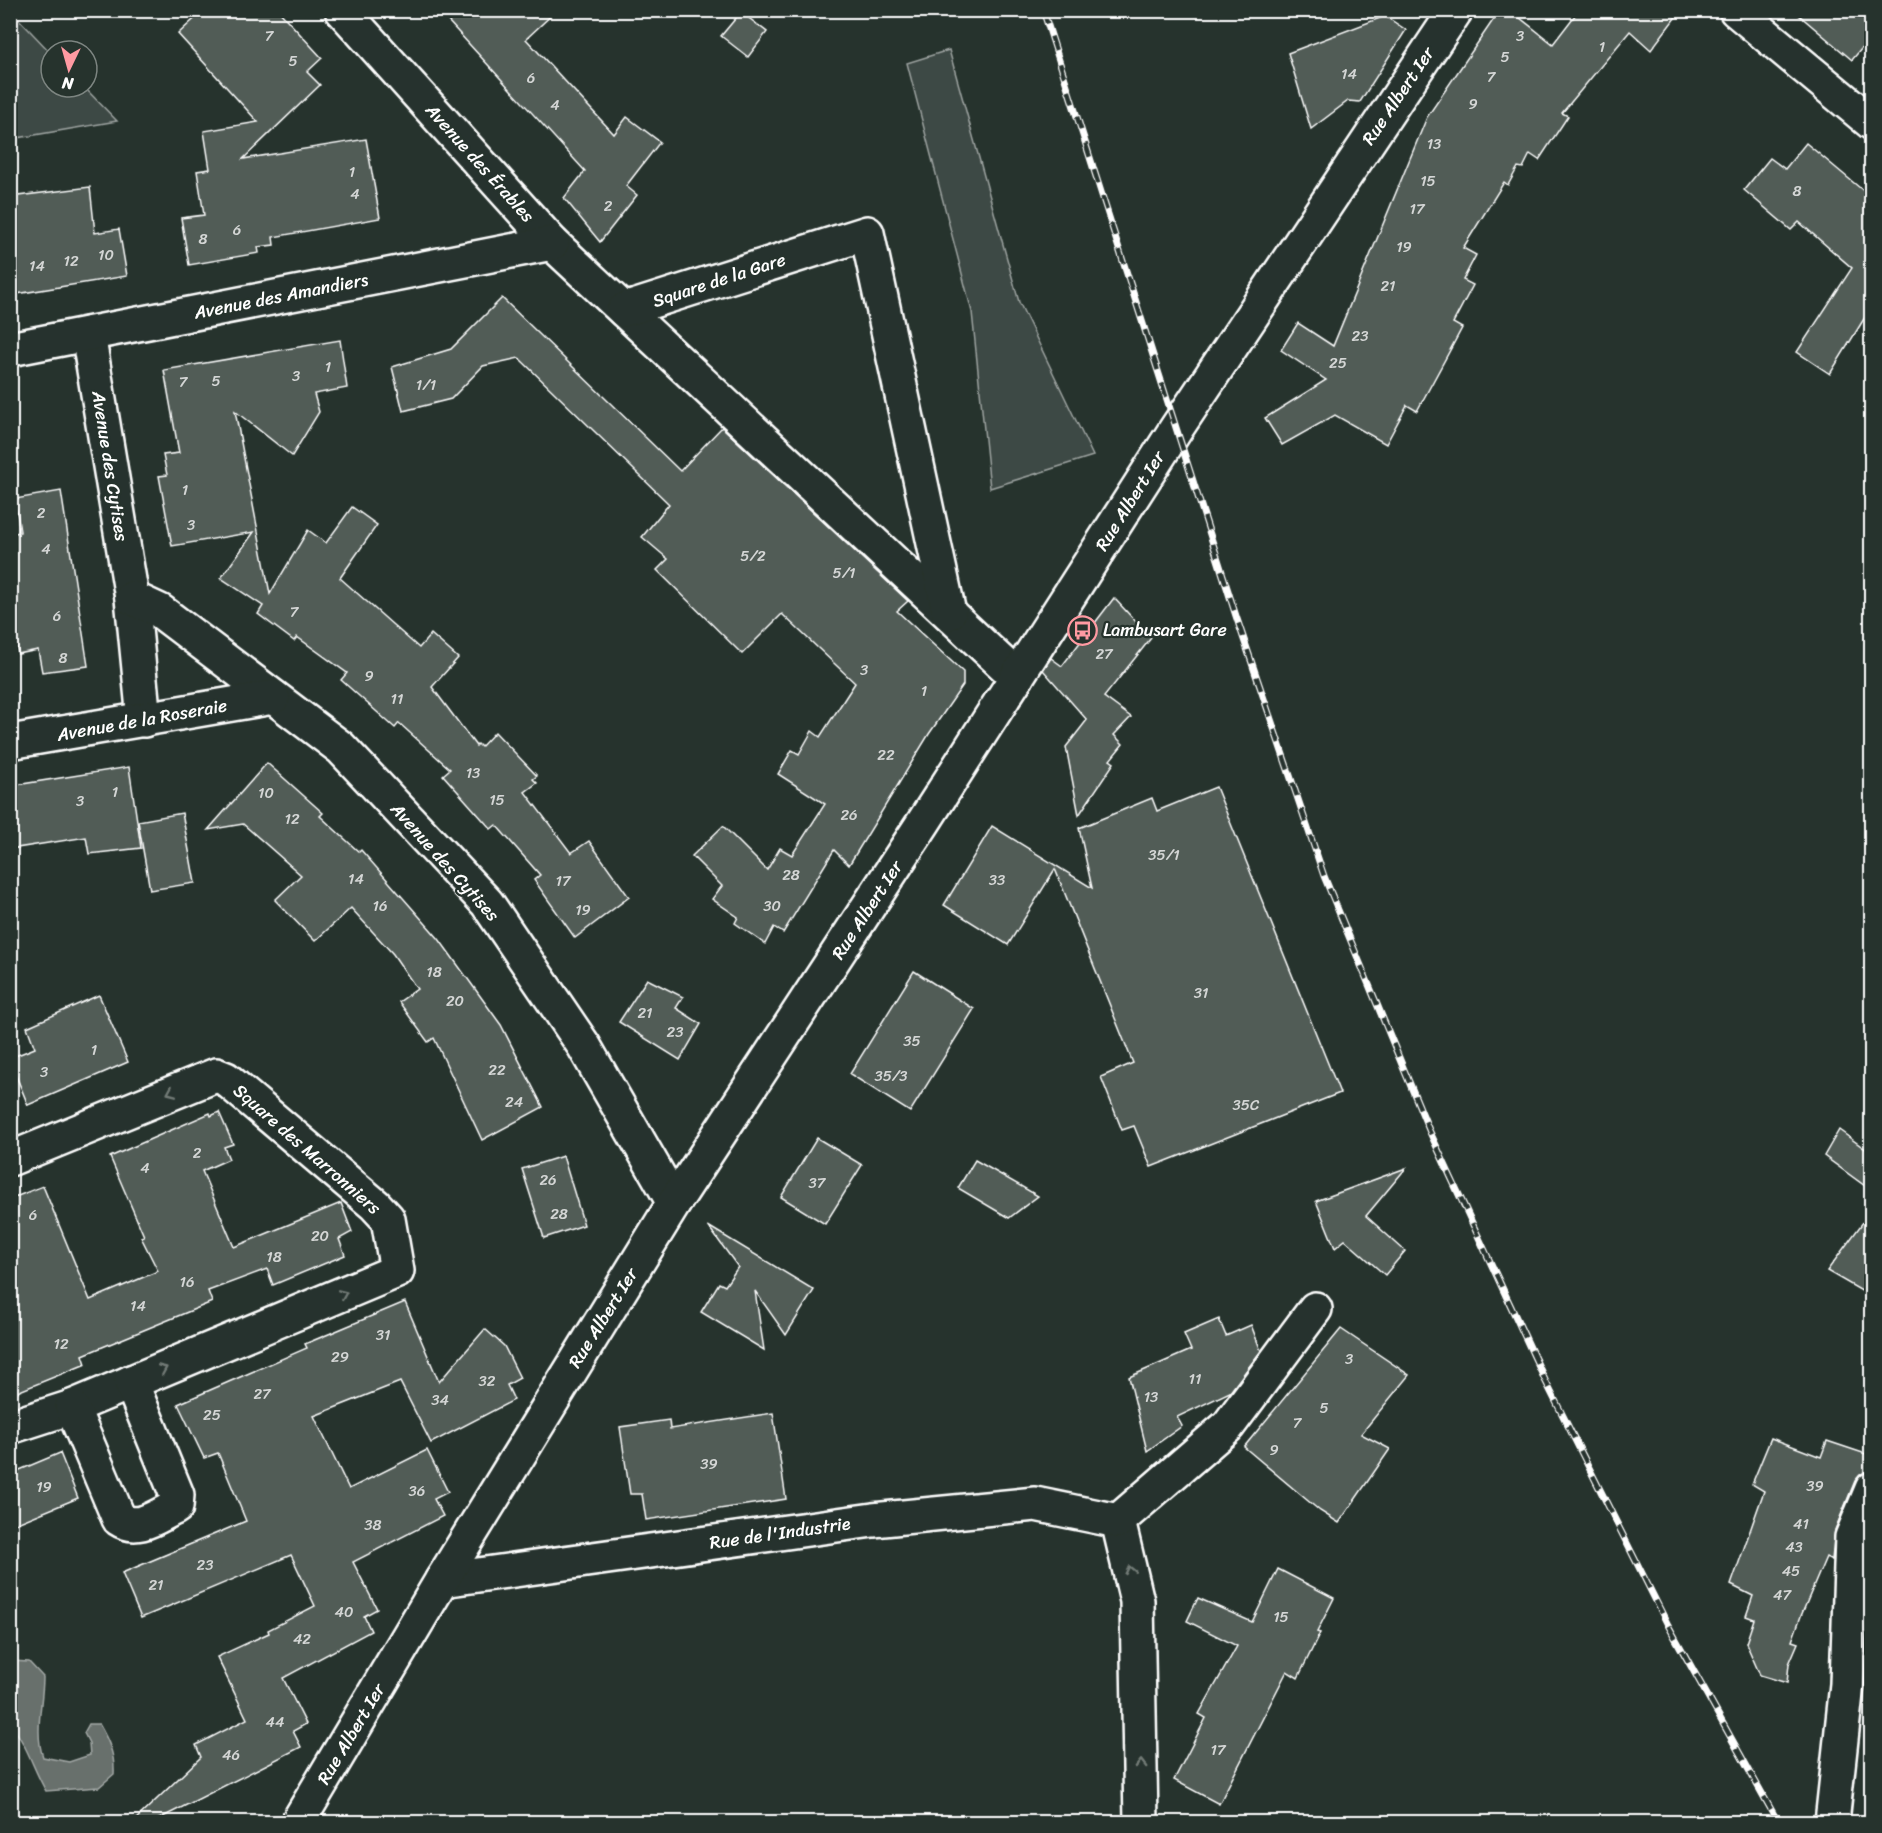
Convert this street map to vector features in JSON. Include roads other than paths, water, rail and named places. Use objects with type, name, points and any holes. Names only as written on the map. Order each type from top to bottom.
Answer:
[{"type":"street","name":"Avenue des Érables","points":[[342,10],[552,243],[624,310]]},
{"type":"street","name":"Rue Albert Ier","points":[[298,1822],[442,1580],[674,1203],[1176,429],[1456,10]]},
{"type":"street","points":[[1736,10],[1872,123]]},
{"type":"street","name":"Square de la Gare","points":[[949,613],[867,233],[624,310],[1017,677]]},
{"type":"street","name":"Avenue des Amandiers","points":[[10,349],[552,243]]},
{"type":"street","name":"Avenue des Cytises","points":[[88,334],[132,598],[144,720]]},
{"type":"street","name":"Avenue des Cytises","points":[[132,598],[160,611],[341,748],[487,903],[584,1046],[674,1203]]},
{"type":"street","name":"Avenue de la Roseraie","points":[[10,742],[273,697]]},
{"type":"street","name":"Square des Marronniers","points":[[10,1159],[216,1075],[235,1086],[375,1205],[388,1220],[397,1271],[72,1407],[10,1427]]},
{"type":"street","points":[[1141,1822],[1137,1601],[1118,1521],[1228,1426],[1316,1310]]},
{"type":"street","points":[[72,1407],[119,1519],[127,1525],[136,1526],[176,1507],[177,1496],[131,1382]]},
{"type":"street","points":[[1832,1822],[1847,1684],[1852,1537],[1872,1489]]},
{"type":"street","name":"Rue de l'Industrie","points":[[442,1580],[873,1520],[1035,1504],[1118,1521]]},
{"type":"railway","points":[[1043,10],[1236,616],[1324,876],[1429,1130],[1545,1380],[1668,1625],[1778,1822]]},
{"type":"place","name":"Lambusart Gare","points":[[1082,630]]}]
